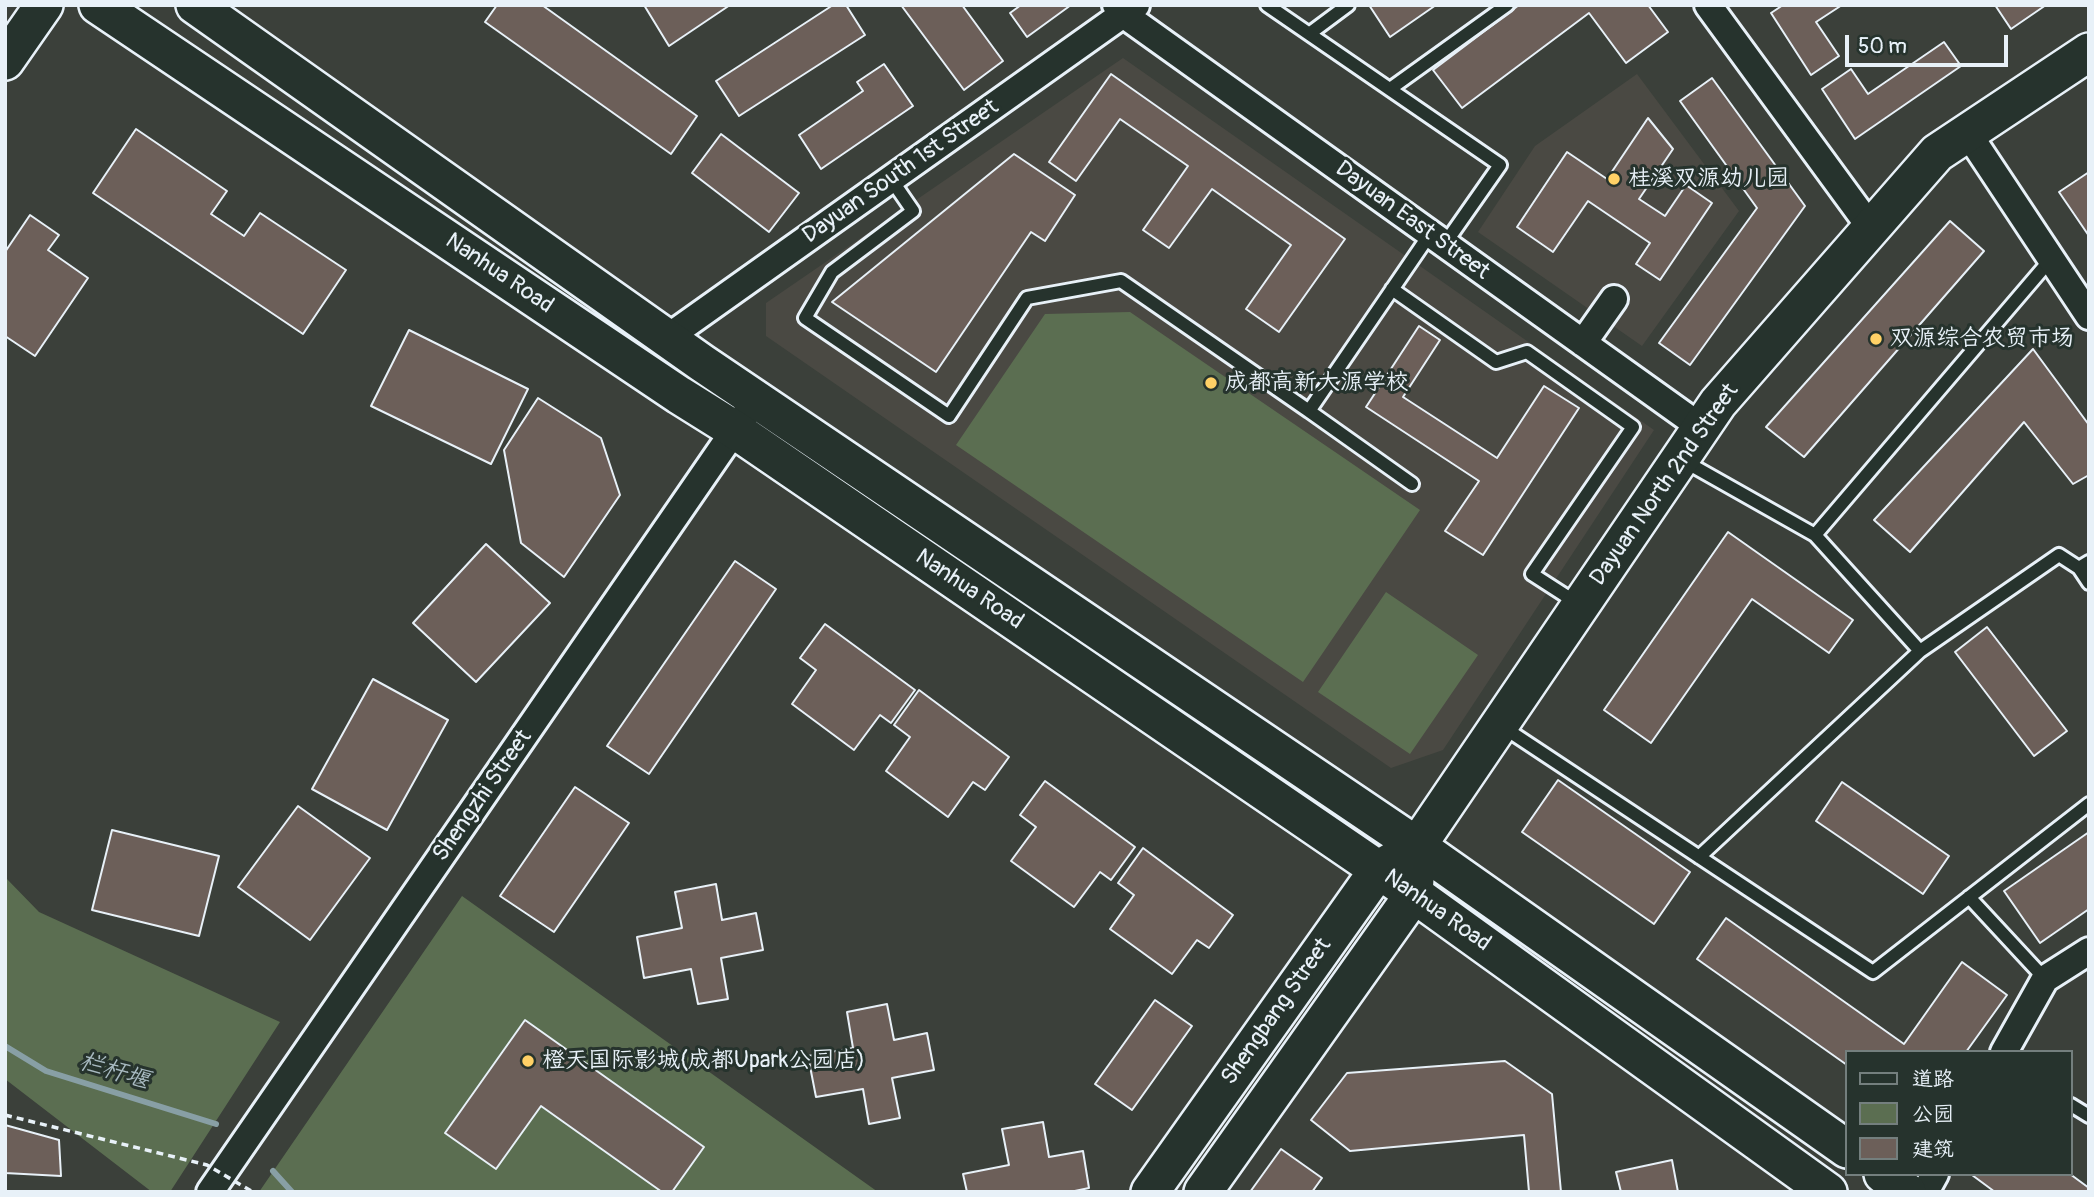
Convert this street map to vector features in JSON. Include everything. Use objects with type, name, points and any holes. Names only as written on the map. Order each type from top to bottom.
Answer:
[{"type":"main road","points":[[5,61],[44,5]]},
{"type":"main road","name":"Nanhua Road","points":[[98,5],[679,396],[735,430],[1415,894],[1828,1192]]},
{"type":"main road","name":"Nanhua Road","points":[[195,5],[756,400],[1417,846],[1846,1148]]},
{"type":"main road","name":"Dayuan North 2nd Street","points":[[1417,846],[1718,403],[1937,153],[2089,52]]},
{"type":"main road","points":[[1415,894],[1417,846]]},
{"type":"main road","name":"Shengbang Street","points":[[1150,1192],[1378,869],[1417,846]]},
{"type":"main road","name":"Shengbang Street","points":[[1203,1192],[1415,894]]},
{"type":"main road","points":[[1886,1176],[1908,1192]]},
{"type":"street","points":[[1708,5],[1871,228]]},
{"type":"street","name":"Dayuan South 1st Street","points":[[667,338],[1125,8]]},
{"type":"street","name":"Dayuan East Street","points":[[1125,8],[1437,239],[1702,428]]},
{"type":"street","points":[[1967,132],[2089,316]]},
{"type":"street","points":[[1583,344],[1614,299]]},
{"type":"street","name":"Shengzhi Street","points":[[210,1192],[756,400]]},
{"type":"street","points":[[2005,1050],[2045,979],[2089,951]]},
{"type":"street","points":[[1925,1192],[1934,1176]]},
{"type":"lane","points":[[1267,5],[1500,165],[1392,289],[1309,411]]},
{"type":"lane","points":[[1309,34],[1348,5]]},
{"type":"lane","points":[[1390,89],[1507,5]]},
{"type":"lane","points":[[891,179],[913,211],[832,272],[805,318],[948,416],[1027,298],[1121,281],[1412,484]]},
{"type":"lane","points":[[1815,535],[2051,258]]},
{"type":"lane","points":[[1392,289],[1496,362],[1527,352],[1633,427],[1532,574],[1581,605]]},
{"type":"lane","points":[[1680,459],[1815,535],[1920,651]]},
{"type":"lane","points":[[1699,857],[1920,651],[2059,555],[2084,565],[2089,583]]},
{"type":"lane","points":[[1500,725],[1873,972],[2089,804]]},
{"type":"lane","points":[[1969,897],[2045,979]]},
{"type":"lane","points":[[2073,1106],[2089,1116]]},
{"type":"path","points":[[5,1115],[207,1166],[253,1192]]},
{"type":"shaded area","name":"成都高新大源学校","points":[[1123,58],[1654,430],[1443,750],[1391,768],[766,336],[766,303]]},
{"type":"shaded area","name":"桂溪双源幼儿园","points":[[1637,74],[1739,211],[1642,346],[1478,232],[1535,146]]},
{"type":"green space","points":[[1130,312],[1420,510],[1303,682],[956,445],[1045,314]]},
{"type":"green space","points":[[1386,592],[1478,655],[1410,754],[1318,692]]},
{"type":"green space","points":[[5,877],[39,912],[280,1022],[170,1192],[152,1192],[5,1079]]},
{"type":"green space","points":[[462,896],[878,1192],[259,1192]]},
{"type":"building","points":[[497,5],[542,5],[697,116],[671,154],[485,22]]},
{"type":"building","points":[[644,5],[730,5],[669,46]]},
{"type":"building","points":[[833,5],[846,5],[865,35],[739,116],[716,81]]},
{"type":"building","points":[[901,5],[962,5],[1003,61],[964,90]]},
{"type":"building","points":[[1021,5],[1071,5],[1027,37],[1010,13]]},
{"type":"building","points":[[1369,5],[1436,5],[1390,37]]},
{"type":"building","points":[[1519,5],[1648,5],[1668,32],[1626,63],[1589,13],[1462,108],[1433,70]]},
{"type":"building","points":[[1783,5],[1842,5],[1816,22],[1839,56],[1811,75],[1771,13]]},
{"type":"building","points":[[1995,5],[2046,5],[2011,29]]},
{"type":"building","points":[[1944,42],[1961,66],[1855,139],[1822,89],[1851,69],[1868,94]]},
{"type":"building","points":[[884,64],[913,106],[821,169],[799,135],[863,91],[857,82]]},
{"type":"building","points":[[1111,74],[1345,239],[1279,332],[1246,309],[1291,245],[1212,189],[1169,248],[1143,230],[1188,166],[1120,119],[1076,181],[1049,162]]},
{"type":"building","points":[[1712,78],[1805,206],[1690,365],[1659,343],[1757,208],[1680,101]]},
{"type":"building","points":[[1648,118],[1673,149],[1639,199],[1665,216],[1686,185],[1712,203],[1660,280],[1636,264],[1650,243],[1588,201],[1553,252],[1517,227],[1567,152],[1607,179]]},
{"type":"building","points":[[136,129],[227,191],[211,214],[244,236],[260,213],[346,270],[303,334],[93,193]]},
{"type":"building","points":[[721,134],[799,193],[769,232],[692,173]]},
{"type":"building","points":[[1014,154],[1075,195],[1045,241],[1031,232],[936,372],[832,302]]},
{"type":"building","points":[[2089,172],[2089,236],[2059,192]]},
{"type":"building","points":[[30,215],[59,235],[48,250],[88,278],[35,356],[5,336],[5,252]]},
{"type":"building","name":"双源综合农贸市场","points":[[1950,221],[1984,251],[1804,457],[1766,427]]},
{"type":"building","points":[[1419,326],[1440,340],[1403,397],[1497,458],[1544,386],[1579,408],[1483,555],[1445,531],[1479,481],[1366,407]]},
{"type":"building","points":[[409,330],[528,389],[491,464],[371,406]]},
{"type":"building","points":[[2033,349],[2089,425],[2089,475],[2073,484],[2024,422],[1910,552],[1874,520]]},
{"type":"building","points":[[538,398],[601,438],[620,495],[564,577],[521,543],[504,450]]},
{"type":"building","points":[[1728,532],[1853,620],[1829,653],[1752,599],[1651,743],[1604,710]]},
{"type":"building","points":[[486,544],[550,603],[476,682],[413,623]]},
{"type":"building","points":[[735,561],[776,589],[649,774],[607,746]]},
{"type":"building","points":[[825,624],[915,690],[891,723],[880,715],[854,750],[792,704],[816,670],[800,658]]},
{"type":"building","points":[[1987,627],[2067,731],[2034,756],[1955,652]]},
{"type":"building","points":[[373,679],[448,720],[387,830],[312,789]]},
{"type":"building","points":[[919,690],[1009,757],[985,790],[973,782],[948,817],[886,771],[910,737],[894,725]]},
{"type":"building","points":[[1558,780],[1690,872],[1654,924],[1522,832]]},
{"type":"building","points":[[1045,781],[1135,847],[1111,880],[1100,872],[1074,907],[1011,861],[1036,827],[1020,815]]},
{"type":"building","points":[[1842,782],[1949,856],[1923,894],[1816,821]]},
{"type":"building","points":[[575,787],[629,823],[554,932],[500,896]]},
{"type":"building","points":[[298,806],[370,858],[310,940],[238,887]]},
{"type":"building","points":[[112,830],[219,856],[199,936],[92,910]]},
{"type":"building","points":[[2089,832],[2089,909],[2040,943],[2004,891]]},
{"type":"building","points":[[1143,848],[1233,915],[1209,948],[1197,940],[1172,974],[1110,929],[1134,895],[1118,883]]},
{"type":"building","points":[[716,884],[722,920],[756,913],[763,950],[721,958],[728,999],[698,1004],[691,969],[644,978],[637,937],[682,928],[675,892]]},
{"type":"building","points":[[1726,918],[1904,1044],[1962,962],[2007,995],[1967,1050],[1846,1050],[1846,1064],[1697,959]]},
{"type":"building","points":[[1155,1000],[1192,1026],[1132,1110],[1095,1084]]},
{"type":"building","points":[[887,1004],[894,1040],[927,1033],[934,1070],[892,1078],[900,1118],[869,1124],[863,1089],[816,1097],[808,1056],[853,1048],[847,1012]]},
{"type":"building","points":[[525,1020],[704,1147],[672,1192],[662,1192],[541,1106],[496,1169],[445,1133]]},
{"type":"building","points":[[1505,1061],[1552,1094],[1561,1192],[1529,1192],[1524,1135],[1350,1151],[1311,1120],[1347,1073]]},
{"type":"building","points":[[1043,1122],[1049,1157],[1083,1151],[1089,1188],[1070,1192],[967,1192],[963,1174],[1009,1165],[1002,1129]]},
{"type":"building","points":[[5,1125],[59,1140],[61,1176],[5,1173]]},
{"type":"building","points":[[1281,1149],[1322,1178],[1312,1192],[1250,1192]]},
{"type":"building","points":[[1672,1160],[1678,1192],[1621,1192],[1616,1172]]},
{"type":"building","points":[[1973,1176],[2073,1176],[2089,1188],[2089,1192],[1995,1192]]},
{"type":"waterway","name":"栏杆堰","points":[[5,1046],[46,1071],[216,1124]]},
{"type":"waterway","name":"栏杆堰","points":[[273,1171],[292,1192]]},
{"type":"place","name":"桂溪双源幼儿园","points":[[1614,179]]},
{"type":"place","name":"双源综合农贸市场","points":[[1876,339]]},
{"type":"place","name":"成都高新大源学校","points":[[1211,383]]},
{"type":"place","name":"橙天国际影城(成都Upark公园店)","points":[[528,1061]]}]
